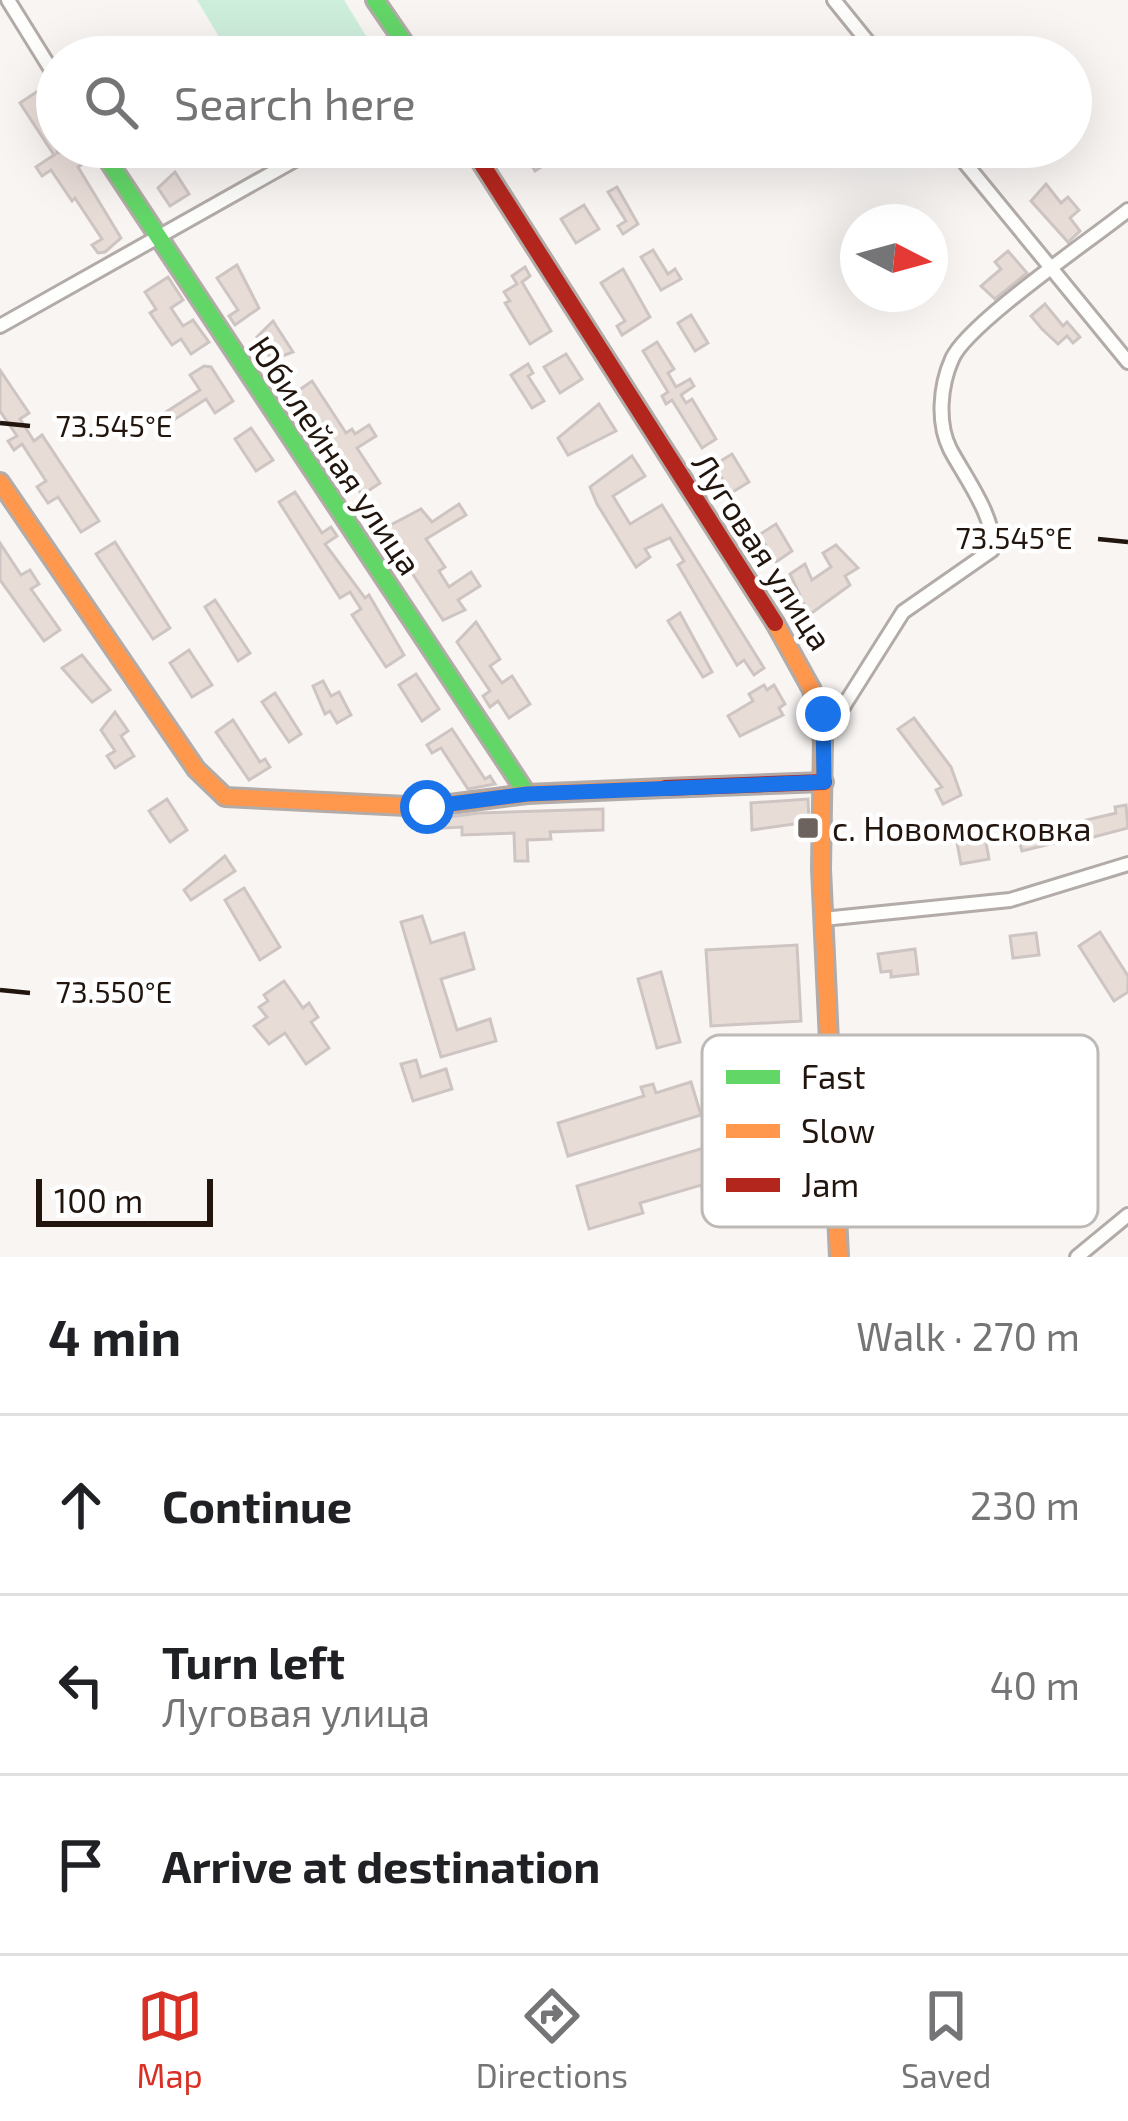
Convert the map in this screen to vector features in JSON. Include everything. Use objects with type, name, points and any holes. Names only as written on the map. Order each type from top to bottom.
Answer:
[{"type":"street","points":[[8,0],[36,46]]},
{"type":"street","points":[[375,0],[400,36]]},
{"type":"street","points":[[833,0],[863,36]]},
{"type":"street","name":"Юбилейная улица","points":[[112,168],[527,794]]},
{"type":"street","points":[[0,326],[280,168]]},
{"type":"street","name":"Луговая улица","points":[[484,168],[800,662],[826,734],[824,919],[829,1035]]},
{"type":"street","points":[[969,168],[1128,362]]},
{"type":"street","points":[[826,734],[903,612],[992,550],[979,503],[946,442],[941,418],[946,378],[960,346],[1128,210]]},
{"type":"street","points":[[0,482],[215,793],[285,802],[427,807],[527,794],[824,782]]},
{"type":"street","points":[[824,919],[1010,900],[1128,864]]},
{"type":"street","points":[[1077,1257],[1128,1215]]},
{"type":"street","name":"Луговая улица","points":[[838,1227],[839,1257]]},
{"type":"green space","points":[[197,0],[344,0],[366,36],[218,36]]},
{"type":"building","points":[[36,92],[36,127],[20,103]]},
{"type":"building","points":[[37,168],[79,168],[121,238],[98,253],[92,245],[102,239],[75,198],[72,201],[51,170],[42,176]]},
{"type":"building","points":[[175,172],[189,194],[170,206],[158,188]]},
{"type":"building","points":[[1046,184],[1061,203],[1068,197],[1079,210],[1070,218],[1080,231],[1068,242],[1031,201]]},
{"type":"building","points":[[617,187],[638,224],[623,234],[618,226],[626,221],[608,192]]},
{"type":"building","points":[[584,205],[599,229],[576,243],[561,219]]},
{"type":"building","points":[[653,250],[668,274],[675,269],[681,279],[661,290],[641,257]]},
{"type":"building","points":[[1008,251],[1027,273],[995,299],[981,286],[1001,269],[995,262]]},
{"type":"building","points":[[237,265],[259,308],[235,325],[229,316],[238,310],[217,278]]},
{"type":"building","points":[[525,267],[530,276],[522,282],[551,331],[530,344],[505,303],[510,301],[504,292],[517,284],[512,276]]},
{"type":"building","points":[[623,269],[650,317],[622,335],[617,326],[625,321],[601,283]]},
{"type":"building","points":[[168,277],[183,300],[171,308],[183,326],[193,320],[209,342],[191,354],[181,339],[172,345],[150,313],[156,309],[145,292]]},
{"type":"building","points":[[1045,304],[1063,326],[1067,322],[1080,337],[1073,343],[1067,336],[1058,344],[1042,329],[1031,316]]},
{"type":"building","points":[[691,315],[708,343],[695,351],[678,323]]},
{"type":"building","points":[[273,321],[293,352],[272,360],[257,337]]},
{"type":"building","points":[[657,342],[674,369],[668,373],[676,387],[690,379],[694,386],[681,395],[686,403],[692,399],[716,439],[702,448],[672,400],[666,404],[662,396],[668,392],[643,351]]},
{"type":"building","points":[[566,354],[582,379],[560,393],[544,367]]},
{"type":"building","points":[[528,364],[533,373],[528,376],[544,401],[532,408],[511,375]]},
{"type":"building","points":[[211,367],[233,401],[215,413],[206,399],[169,423],[163,414],[200,390],[190,375]]},
{"type":"building","points":[[0,370],[29,413],[20,419],[34,441],[42,435],[99,521],[81,532],[58,497],[48,503],[37,487],[46,481],[22,444],[14,450],[8,441],[17,436],[0,411]]},
{"type":"building","points":[[312,381],[346,433],[352,429],[355,434],[369,425],[376,436],[357,448],[380,483],[362,495],[295,393]]},
{"type":"building","points":[[599,404],[616,431],[568,455],[558,438]]},
{"type":"building","points":[[251,428],[273,460],[256,471],[235,439]]},
{"type":"building","points":[[732,454],[749,482],[731,493],[714,465]]},
{"type":"building","points":[[632,456],[645,476],[613,496],[630,524],[662,505],[764,668],[754,675],[744,660],[737,665],[678,565],[684,561],[670,538],[645,549],[650,557],[636,567],[597,504],[590,487]]},
{"type":"building","points":[[295,492],[322,533],[331,527],[337,536],[325,544],[365,598],[369,595],[404,655],[386,667],[352,615],[361,609],[350,592],[340,598],[279,502]]},
{"type":"building","points":[[459,504],[466,515],[426,539],[445,567],[439,571],[449,587],[471,572],[480,586],[458,600],[465,610],[443,620],[383,529],[421,509],[432,522]]},
{"type":"building","points":[[776,524],[792,551],[776,562],[759,535]]},
{"type":"building","points":[[115,542],[170,628],[153,639],[96,554]]},
{"type":"building","points":[[0,543],[21,575],[30,570],[39,584],[31,589],[60,630],[44,641],[0,580]]},
{"type":"building","points":[[836,545],[858,568],[845,576],[850,585],[809,615],[790,574],[805,564],[812,580],[831,567],[823,553]]},
{"type":"building","points":[[215,600],[250,653],[238,661],[205,607]]},
{"type":"building","points":[[680,613],[712,672],[703,677],[668,621]]},
{"type":"building","points":[[476,622],[500,659],[490,666],[502,683],[512,676],[530,704],[509,718],[498,701],[490,707],[483,696],[490,691],[457,642]]},
{"type":"building","points":[[189,650],[212,685],[192,697],[170,663]]},
{"type":"building","points":[[82,655],[110,690],[92,702],[62,668]]},
{"type":"building","points":[[416,674],[439,709],[422,721],[399,685]]},
{"type":"building","points":[[323,681],[331,696],[339,692],[351,715],[337,723],[330,711],[325,714],[313,686]]},
{"type":"building","points":[[764,685],[767,690],[774,685],[785,704],[779,708],[783,715],[740,736],[728,716],[753,701],[749,694]]},
{"type":"building","points":[[275,693],[301,734],[289,742],[262,702]]},
{"type":"building","points":[[115,712],[128,731],[121,736],[134,756],[115,768],[107,756],[115,751],[101,730]]},
{"type":"building","points":[[914,718],[951,767],[961,795],[943,804],[936,790],[942,787],[898,729]]},
{"type":"building","points":[[233,720],[260,762],[265,759],[270,767],[249,780],[216,732]]},
{"type":"building","points":[[452,729],[485,779],[490,776],[495,784],[468,789],[441,748],[432,753],[427,745]]},
{"type":"building","points":[[167,799],[187,830],[170,842],[149,811]]},
{"type":"building","points":[[808,799],[809,822],[752,830],[751,803]]},
{"type":"building","points":[[1126,805],[1128,828],[1090,838],[1086,820],[1116,813],[1115,807]]},
{"type":"building","points":[[603,809],[603,830],[550,832],[551,839],[527,840],[528,861],[515,861],[514,833],[462,835],[462,827],[426,829],[425,820],[479,813]]},
{"type":"building","points":[[1052,830],[1055,843],[1022,851],[1018,837]]},
{"type":"building","points":[[985,837],[989,859],[961,864],[957,843]]},
{"type":"building","points":[[225,856],[235,871],[191,900],[184,890]]},
{"type":"building","points":[[244,888],[280,947],[260,960],[225,900]]},
{"type":"building","points":[[422,916],[431,943],[464,933],[474,969],[441,979],[457,1030],[490,1019],[496,1041],[441,1057],[401,922]]},
{"type":"building","points":[[1100,932],[1128,976],[1128,992],[1114,1001],[1079,946]]},
{"type":"building","points":[[1036,933],[1039,955],[1013,958],[1010,936]]},
{"type":"building","points":[[797,945],[801,1021],[711,1026],[706,950]]},
{"type":"building","points":[[915,949],[918,974],[891,977],[891,971],[881,972],[878,954]]},
{"type":"building","points":[[661,972],[680,1042],[657,1048],[638,979]]},
{"type":"building","points":[[284,981],[303,1008],[309,1003],[318,1017],[311,1022],[329,1048],[306,1064],[285,1033],[269,1044],[254,1026],[267,1017],[259,1007],[268,1001],[264,995]]},
{"type":"building","points":[[416,1060],[421,1077],[446,1069],[452,1089],[413,1101],[401,1064]]},
{"type":"building","points":[[691,1082],[701,1115],[568,1156],[558,1123],[644,1096],[641,1087],[653,1084],[656,1093]]},
{"type":"building","points":[[702,1148],[702,1188],[640,1203],[643,1213],[589,1229],[577,1186]]},
{"type":"traffic: fast","points":[[375,0],[400,36]]},
{"type":"traffic: fast","points":[[113,168],[527,794]]},
{"type":"traffic: slow","points":[[0,482],[196,769],[225,797],[427,807],[527,794],[665,788]]},
{"type":"traffic: slow","points":[[775,623],[812,690],[823,741],[821,869],[829,1035]]},
{"type":"traffic: slow","points":[[838,1227],[839,1257]]},
{"type":"traffic: jam","points":[[484,168],[775,623]]},
{"type":"traffic: jam","points":[[665,788],[824,782]]},
{"type":"place","name":"с. Новомосковка","points":[[808,828]]},
{"type":"route","points":[[427,807],[512,800],[527,794],[824,782],[823,714]]}]
